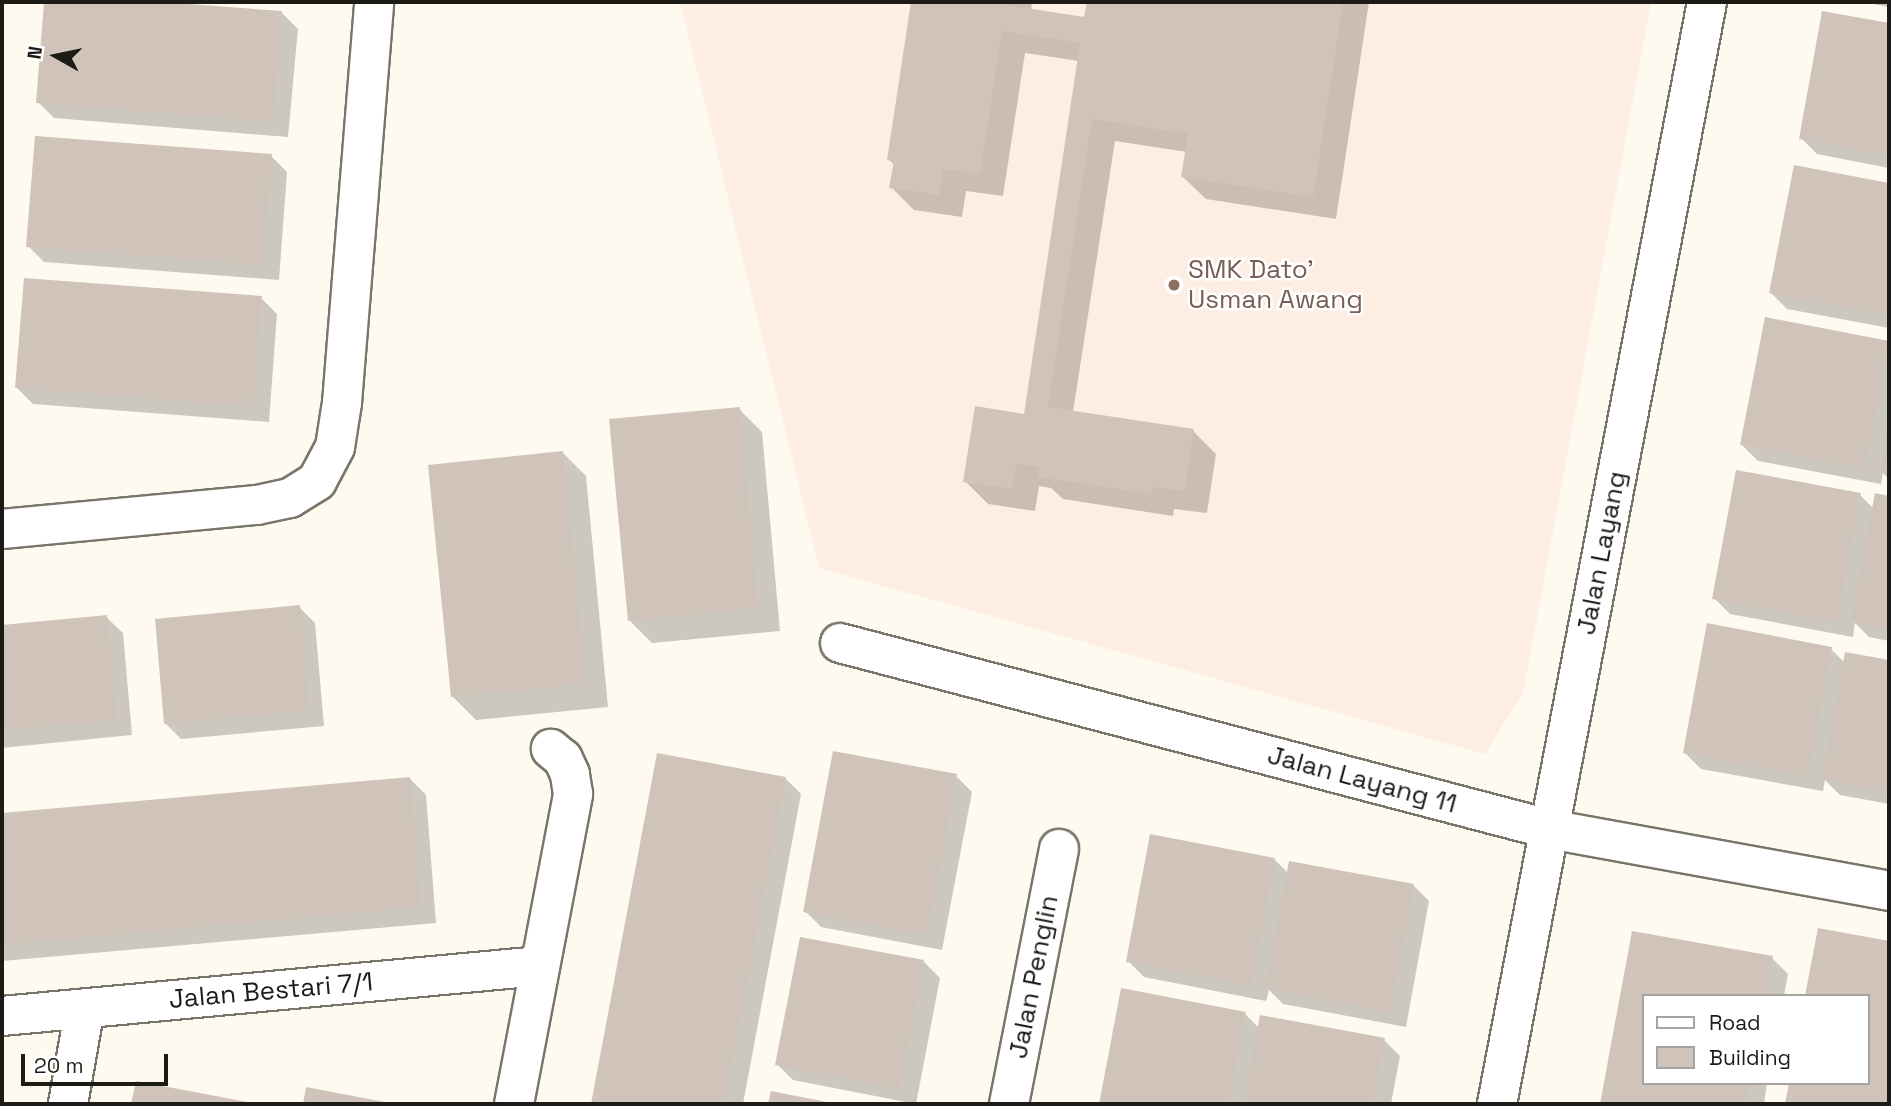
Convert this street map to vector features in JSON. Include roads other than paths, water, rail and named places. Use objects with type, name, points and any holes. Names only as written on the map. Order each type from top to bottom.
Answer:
[{"type":"street","points":[[2,529],[257,505],[290,498],[317,481],[334,447],[342,403],[374,2]]},
{"type":"street","name":"Jalan Layang","points":[[1497,1104],[1707,2]]},
{"type":"street","name":"Jalan Layang 11","points":[[840,643],[1549,829],[1889,891]]},
{"type":"street","points":[[514,1104],[573,794],[570,774],[563,759],[551,749]]},
{"type":"street","name":"Jalan Penglin","points":[[1009,1104],[1059,849]]},
{"type":"street","name":"Jalan Bestari 7/1","points":[[2,1016],[540,966]]},
{"type":"street","points":[[68,1104],[85,1008]]},
{"type":"place","name":"SMK Dato' Usman Awang","points":[[1174,285]]}]
